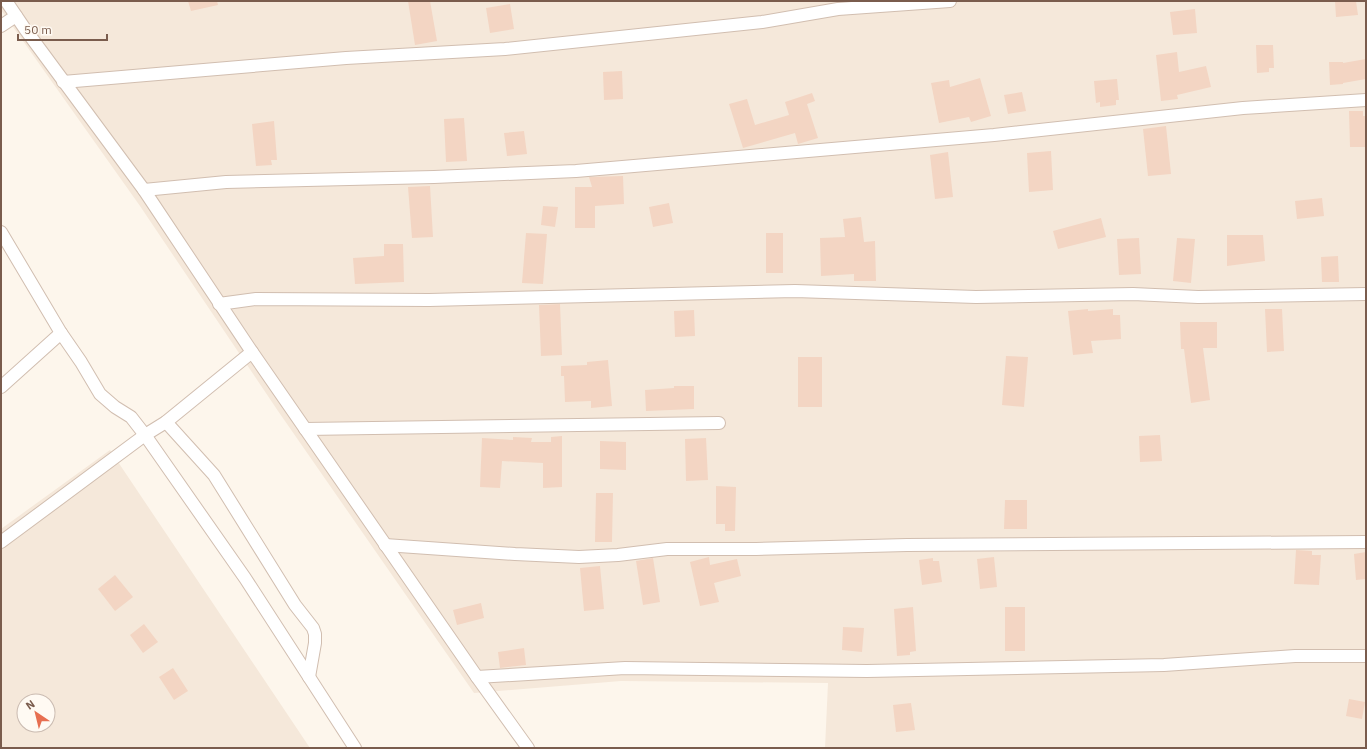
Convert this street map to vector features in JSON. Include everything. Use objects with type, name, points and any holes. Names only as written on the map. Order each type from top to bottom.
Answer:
[{"type":"street","points":[[6,1],[63,82],[144,190],[252,352],[385,545],[528,748]]},
{"type":"street","points":[[63,82],[187,70],[346,58],[505,49],[762,22],[838,9],[950,1]]},
{"type":"street","points":[[1,26],[16,16]]},
{"type":"street","points":[[144,190],[226,182],[434,177],[576,171],[994,135],[1243,108],[1366,100]]},
{"type":"street","points":[[1,232],[61,333],[81,362],[100,394],[114,408],[131,417],[145,435],[245,578],[355,748]]},
{"type":"street","points":[[219,304],[256,299],[428,300],[795,292],[976,297],[1133,294],[1198,297],[1366,294]]},
{"type":"street","points":[[1,387],[61,333]]},
{"type":"street","points":[[1,542],[145,435],[166,422],[252,352]]},
{"type":"street","points":[[166,422],[214,475],[295,605],[313,628],[316,644],[309,677]]},
{"type":"street","points":[[305,429],[719,423]]},
{"type":"street","points":[[385,545],[579,557],[618,555],[667,549],[756,549],[930,544],[1366,542]]},
{"type":"street","points":[[477,677],[625,668],[867,671],[1164,665],[1295,656],[1366,656]]},
{"type":"shaded area","points":[[1,1],[1366,1],[1366,748],[825,748],[828,683],[621,681],[474,693],[278,411],[140,206],[1,10]]},
{"type":"shaded area","points":[[110,450],[310,748],[1,748],[1,529]]},
{"type":"building","points":[[188,1],[217,1],[218,5],[191,11]]},
{"type":"building","points":[[408,1],[430,1],[437,41],[415,45]]},
{"type":"building","points":[[1335,1],[1356,1],[1358,15],[1336,17]]},
{"type":"building","points":[[510,4],[514,29],[490,33],[486,8]]},
{"type":"building","points":[[1195,9],[1197,33],[1173,35],[1170,12]]},
{"type":"building","points":[[1256,45],[1273,45],[1274,68],[1269,68],[1269,72],[1257,73]]},
{"type":"building","points":[[1177,52],[1179,72],[1206,66],[1211,87],[1177,95],[1178,99],[1161,101],[1156,55]]},
{"type":"building","points":[[1366,59],[1366,79],[1330,85],[1329,62],[1343,63]]},
{"type":"building","points":[[622,71],[623,99],[604,100],[603,72]]},
{"type":"building","points":[[980,78],[991,116],[971,122],[969,117],[939,123],[931,83],[949,80],[950,87]]},
{"type":"building","points":[[1117,79],[1119,100],[1116,100],[1116,105],[1100,107],[1100,102],[1096,103],[1094,81]]},
{"type":"building","points":[[1022,92],[1026,111],[1008,114],[1004,95]]},
{"type":"building","points":[[812,93],[815,101],[807,104],[818,138],[798,144],[795,133],[743,148],[729,104],[747,99],[755,125],[789,115],[785,102]]},
{"type":"building","points":[[1349,111],[1363,111],[1363,116],[1366,116],[1366,147],[1350,147]]},
{"type":"building","points":[[464,118],[467,161],[446,162],[444,119]]},
{"type":"building","points":[[274,121],[277,160],[271,160],[272,165],[256,166],[252,124]]},
{"type":"building","points":[[1166,126],[1171,174],[1148,176],[1143,129]]},
{"type":"building","points":[[524,131],[527,154],[507,156],[504,133]]},
{"type":"building","points":[[1051,151],[1053,190],[1029,192],[1027,153]]},
{"type":"building","points":[[948,152],[953,197],[935,199],[930,155]]},
{"type":"building","points":[[623,176],[624,204],[595,206],[595,228],[575,228],[575,187],[592,187],[589,177]]},
{"type":"building","points":[[430,186],[433,237],[412,238],[408,187]]},
{"type":"building","points":[[1322,198],[1324,216],[1297,219],[1295,201]]},
{"type":"building","points":[[669,203],[673,223],[653,227],[649,207]]},
{"type":"building","points":[[543,206],[558,207],[555,227],[541,225]]},
{"type":"building","points":[[861,217],[864,242],[875,241],[876,281],[854,281],[854,274],[821,276],[820,238],[845,237],[843,219]]},
{"type":"building","points":[[1101,218],[1106,237],[1058,249],[1053,231]]},
{"type":"building","points":[[526,233],[547,234],[543,284],[522,283]]},
{"type":"building","points":[[766,233],[783,233],[783,273],[766,273]]},
{"type":"building","points":[[1227,235],[1263,235],[1265,261],[1227,266]]},
{"type":"building","points":[[1139,238],[1141,274],[1119,275],[1117,239]]},
{"type":"building","points":[[1177,238],[1195,239],[1191,283],[1173,281]]},
{"type":"building","points":[[384,244],[403,244],[404,282],[355,284],[353,258],[384,256]]},
{"type":"building","points":[[1338,256],[1339,282],[1322,282],[1321,257]]},
{"type":"building","points":[[560,304],[562,355],[541,356],[539,305]]},
{"type":"building","points":[[1088,309],[1088,311],[1113,309],[1113,315],[1120,315],[1121,339],[1091,341],[1093,353],[1073,355],[1068,311]]},
{"type":"building","points":[[1265,309],[1282,309],[1284,351],[1267,352]]},
{"type":"building","points":[[694,310],[695,336],[675,337],[674,311]]},
{"type":"building","points":[[1180,322],[1217,322],[1217,348],[1203,348],[1210,400],[1191,403],[1184,349],[1181,349]]},
{"type":"building","points":[[1006,356],[1028,357],[1024,407],[1002,405]]},
{"type":"building","points":[[798,357],[822,357],[822,407],[798,407]]},
{"type":"building","points":[[608,360],[612,406],[591,408],[591,401],[565,402],[564,376],[561,376],[561,366],[587,365],[587,362]]},
{"type":"building","points":[[674,386],[694,386],[694,409],[646,411],[645,390],[674,388]]},
{"type":"building","points":[[1160,435],[1162,461],[1140,462],[1139,436]]},
{"type":"building","points":[[562,436],[562,487],[543,488],[543,463],[502,461],[500,488],[480,487],[482,438],[513,440],[513,437],[532,438],[531,442],[551,442],[551,437]]},
{"type":"building","points":[[706,438],[708,480],[686,481],[685,439]]},
{"type":"building","points":[[600,441],[626,442],[626,470],[600,469]]},
{"type":"building","points":[[716,486],[736,487],[735,531],[725,531],[725,524],[716,524]]},
{"type":"building","points":[[596,493],[613,493],[612,542],[595,542]]},
{"type":"building","points":[[1005,500],[1027,500],[1027,529],[1004,529]]},
{"type":"building","points":[[1296,550],[1312,551],[1312,555],[1321,555],[1319,585],[1294,584]]},
{"type":"building","points":[[1366,552],[1366,579],[1356,580],[1354,554]]},
{"type":"building","points":[[709,557],[710,565],[737,559],[741,576],[714,583],[719,602],[700,606],[690,562]]},
{"type":"building","points":[[994,557],[997,587],[980,589],[977,559]]},
{"type":"building","points":[[653,558],[660,602],[643,605],[636,561]]},
{"type":"building","points":[[933,558],[933,561],[939,561],[942,582],[922,585],[919,560]]},
{"type":"building","points":[[600,566],[604,609],[584,611],[580,568]]},
{"type":"building","points":[[115,575],[133,597],[115,611],[98,589]]},
{"type":"building","points":[[481,603],[484,618],[457,625],[453,610]]},
{"type":"building","points":[[913,607],[916,651],[910,652],[910,655],[897,656],[894,609]]},
{"type":"building","points":[[1005,607],[1025,607],[1025,651],[1005,651]]},
{"type":"building","points":[[144,624],[158,642],[143,653],[130,635]]},
{"type":"building","points":[[843,627],[864,628],[862,652],[842,650]]},
{"type":"building","points":[[524,648],[526,665],[500,668],[498,652]]},
{"type":"building","points":[[173,668],[188,691],[174,700],[159,677]]},
{"type":"building","points":[[1349,699],[1365,702],[1362,719],[1346,716]]},
{"type":"building","points":[[911,703],[915,730],[896,732],[893,705]]}]
